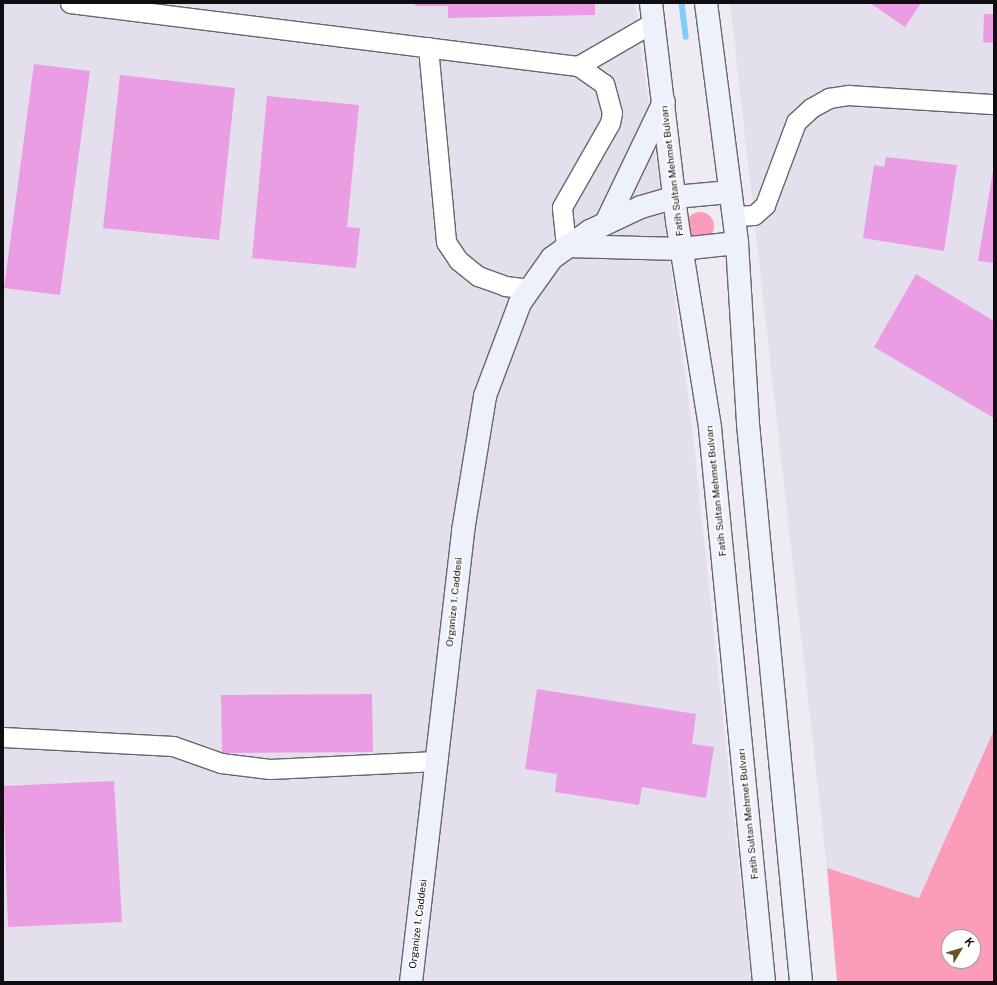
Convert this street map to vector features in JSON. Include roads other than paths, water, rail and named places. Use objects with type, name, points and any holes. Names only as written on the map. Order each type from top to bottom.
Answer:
[{"type":"main road","points":[[706,3],[737,243],[748,424],[800,982]]},
{"type":"main road","name":"Fatih Sultan Mehmet Bulvarı","points":[[653,13],[681,249],[710,428],[764,982]]},
{"type":"main road","points":[[606,223],[664,102]]},
{"type":"main road","name":"Organize 1. Caddesi","points":[[411,982],[462,530],[485,396],[520,303],[552,258],[566,246],[606,223],[675,197],[730,192]]},
{"type":"main road","points":[[566,246],[681,249],[737,243]]},
{"type":"street","points":[[70,3],[578,66],[604,84],[612,113],[610,123],[562,207],[566,246]]},
{"type":"street","points":[[578,66],[653,13]]},
{"type":"street","points":[[428,47],[446,242],[458,260],[478,276],[505,286],[530,289]]},
{"type":"street","points":[[734,216],[754,215],[765,206],[796,122],[811,108],[829,98],[849,95],[994,104]]},
{"type":"street","points":[[3,737],[173,746],[222,763],[270,769],[436,761]]},
{"type":"waterway","points":[[682,3],[686,37]]}]
